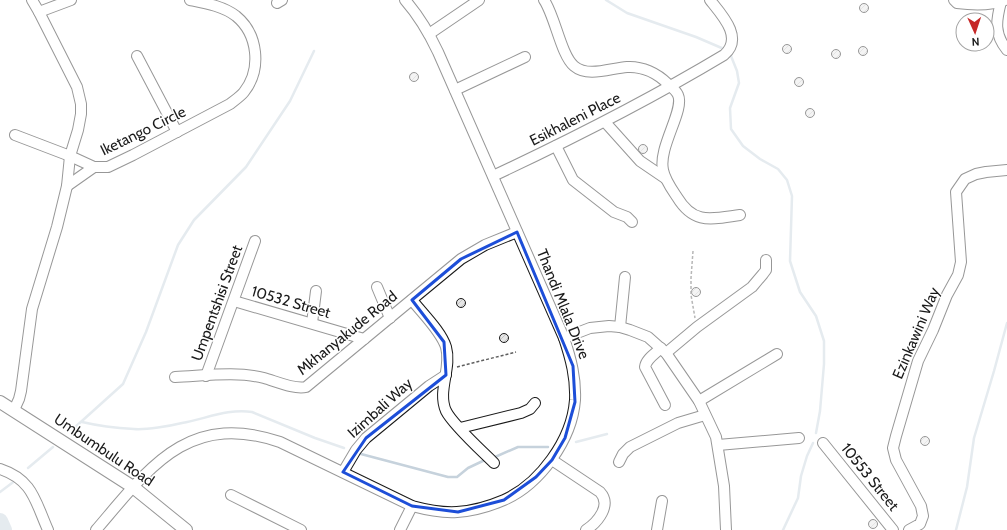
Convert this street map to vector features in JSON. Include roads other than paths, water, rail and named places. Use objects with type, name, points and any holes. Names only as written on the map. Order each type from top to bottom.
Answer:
[{"type":"main road","name":"Umbumbulu Road","points":[[0,402],[133,487],[186,530]]},
{"type":"street","name":"Iketango Circle","points":[[32,0],[73,79],[80,96],[80,122],[70,156],[94,167],[108,167],[115,165],[230,104],[244,92],[249,84],[255,67],[255,50],[252,39],[242,22],[236,15],[227,10],[205,1],[190,0]]},
{"type":"street","points":[[39,12],[71,0]]},
{"type":"street","name":"Thandi Mlala Drive","points":[[96,530],[133,487],[167,455],[196,440],[225,433],[239,433],[264,437],[280,442],[412,506],[446,512],[470,510],[486,506],[504,500],[520,491],[552,460],[565,438],[575,402],[573,366],[564,338],[429,34],[406,0]]},
{"type":"street","points":[[429,34],[479,0]]},
{"type":"street","points":[[544,0],[550,11],[568,58],[574,66],[585,71],[635,67],[644,69],[659,76],[676,92],[679,100],[662,158],[665,178],[680,202],[692,214],[700,218],[707,219],[740,214]]},
{"type":"street","name":"Esikhaleni Place","points":[[493,176],[605,122],[724,55],[731,44],[731,29],[726,20],[710,0]]},
{"type":"street","points":[[954,0],[957,3],[979,5],[1003,1]]},
{"type":"street","points":[[1003,1],[998,14],[997,29],[1001,42],[1007,50]]},
{"type":"street","points":[[137,56],[177,132]]},
{"type":"street","points":[[455,90],[525,57]]},
{"type":"street","points":[[605,122],[640,160],[665,178]]},
{"type":"street","points":[[14,410],[21,391],[29,325],[34,299],[57,227],[67,186],[70,156],[15,135]]},
{"type":"street","points":[[556,146],[573,180],[614,212],[625,216],[632,222]]},
{"type":"street","points":[[67,186],[94,167]]},
{"type":"street","name":"Ezinkawini Way","points":[[909,530],[920,524],[923,516],[921,506],[896,460],[893,448],[918,361],[933,330],[946,295],[958,275],[961,262],[956,192],[964,180],[976,174],[1007,170]]},
{"type":"street","name":"Mkhanyakude Road","points":[[175,377],[254,376],[303,388],[306,387],[461,259],[486,245],[517,232]]},
{"type":"street","name":"Umpentshisi Street","points":[[206,376],[255,241]]},
{"type":"street","points":[[665,405],[645,368],[645,363],[721,310],[760,279],[766,270],[766,260]]},
{"type":"street","points":[[620,327],[625,277]]},
{"type":"street","points":[[376,287],[390,318]]},
{"type":"street","points":[[312,323],[316,291]]},
{"type":"street","points":[[412,300],[444,342],[448,358],[443,396],[447,412],[460,428],[494,463]]},
{"type":"street","name":"10532 Street","points":[[234,301],[364,339]]},
{"type":"street","points":[[564,338],[590,328],[609,326],[620,327],[648,337],[664,350],[699,402],[712,426],[718,445],[724,486],[726,530]]},
{"type":"street","points":[[699,402],[778,354]]},
{"type":"street","name":"Izimbali Way","points":[[343,472],[356,450],[366,438],[447,372]]},
{"type":"street","points":[[460,428],[521,413],[530,409],[535,403]]},
{"type":"street","points":[[620,462],[623,454],[630,447],[673,425],[705,415]]},
{"type":"street","points":[[718,445],[799,438]]},
{"type":"street","name":"10553 Street","points":[[823,443],[893,530]]},
{"type":"street","points":[[552,460],[604,496],[605,507],[591,527],[586,530]]},
{"type":"street","points":[[0,469],[12,474],[26,484],[33,494],[48,530]]},
{"type":"street","points":[[231,495],[301,530]]},
{"type":"street","points":[[657,530],[662,501]]},
{"type":"street","points":[[400,530],[412,506]]},
{"type":"waterway","points":[[606,0],[627,13],[696,37],[724,49]]},
{"type":"waterway","points":[[73,429],[123,384],[146,332],[178,245],[194,220],[246,167],[290,101],[314,51]]},
{"type":"waterway","points":[[731,56],[737,71],[739,83],[730,108],[731,129],[743,146],[760,159],[778,169],[787,180],[792,196],[790,261],[800,292],[816,316],[824,341],[824,364],[820,411],[816,433]]},
{"type":"waterway","points":[[956,530],[967,487],[974,438],[1007,323]]},
{"type":"waterway","points":[[82,422],[95,425],[145,429],[158,428],[217,414],[243,411],[252,412],[315,438],[344,448]]},
{"type":"waterway","points":[[576,442],[607,434]]},
{"type":"waterway","points":[[783,530],[798,498],[801,476],[813,443]]},
{"type":"waterway","points":[[28,468],[53,447]]},
{"type":"waterway","points":[[495,457],[518,447],[548,447]]},
{"type":"waterway","points":[[361,454],[448,477],[457,477],[468,468],[487,459]]},
{"type":"waterway","points":[[0,492],[16,480]]},
{"type":"waterway","points":[[0,521],[4,530]]}]
